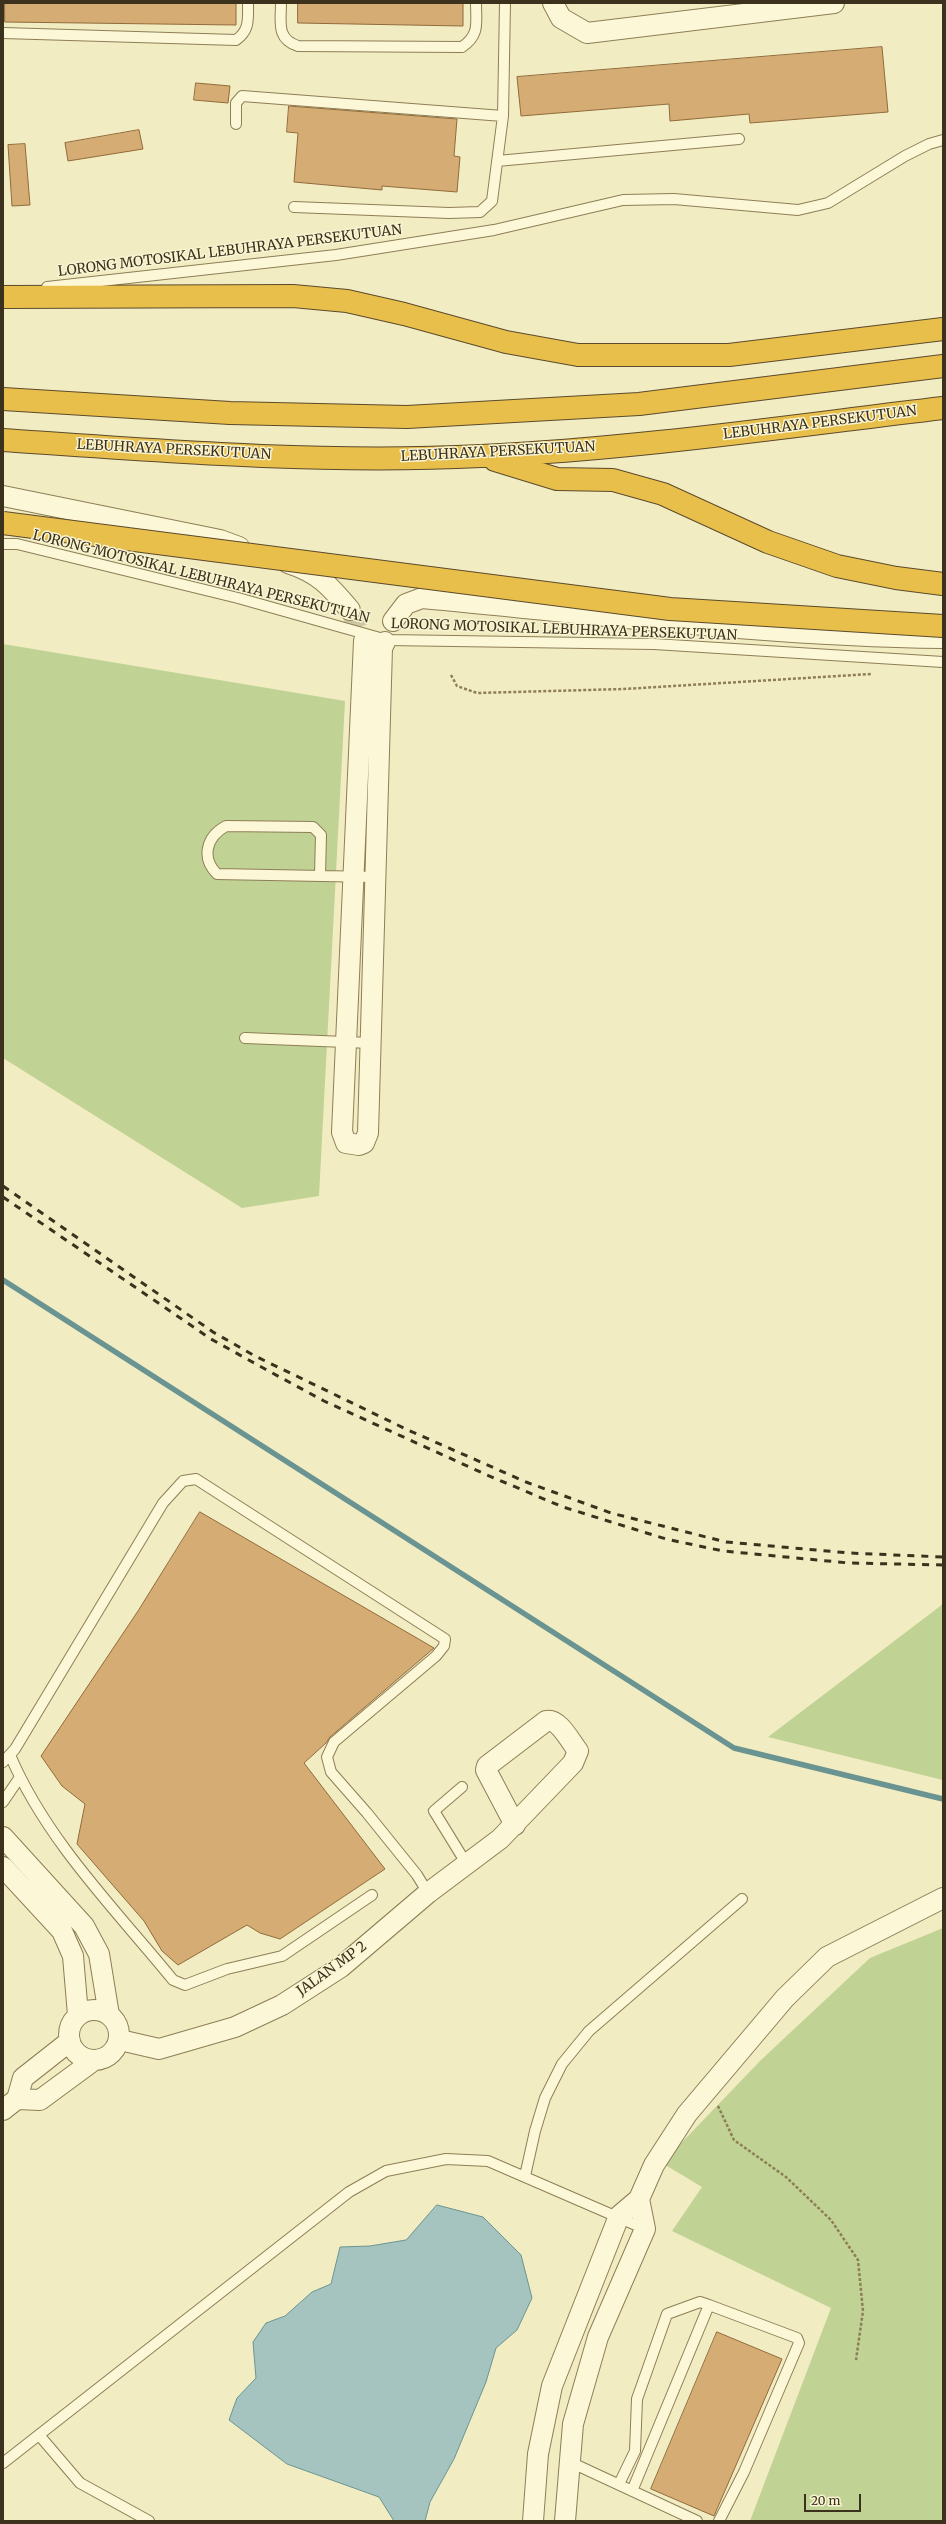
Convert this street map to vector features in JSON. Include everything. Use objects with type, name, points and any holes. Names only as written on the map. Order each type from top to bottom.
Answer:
[{"type":"highway","points":[[3,297],[293,296],[347,301],[404,314],[506,342],[578,355],[728,355],[943,329]]},
{"type":"highway","points":[[3,399],[230,413],[407,417],[638,404],[943,366]]},
{"type":"highway","name":"LEBUHRAYA PERSEKUTUAN","points":[[3,440],[263,456],[406,458],[482,456],[658,442],[943,408]]},
{"type":"highway","points":[[482,456],[558,479],[613,480],[663,494],[768,542],[837,566],[896,578],[943,584]]},
{"type":"highway","points":[[3,523],[670,609],[943,626]]},
{"type":"street","points":[[553,3],[561,18],[587,33],[834,3]]},
{"type":"street","points":[[3,496],[220,540],[300,567],[328,583],[350,610]]},
{"type":"street","points":[[393,621],[406,604],[422,598],[720,626],[888,637],[943,638]]},
{"type":"street","points":[[364,641],[342,1132],[346,1143],[353,1145],[364,1143],[368,1137],[382,648],[385,642]]},
{"type":"street","name":"JALAN MP 2","points":[[120,2040],[160,2049],[235,2027],[282,2005],[341,1967],[428,1893],[516,1826],[576,1758],[578,1751],[556,1723],[550,1720],[546,1721],[486,1766],[486,1770],[516,1826]]},
{"type":"street","points":[[3,1837],[84,1926],[99,1954],[109,2015]]},
{"type":"street","points":[[3,1867],[62,1931],[73,1956],[78,2015]]},
{"type":"street","points":[[533,2521],[538,2454],[552,2386],[619,2216],[639,2199],[654,2165],[687,2114],[785,1998],[827,1957],[943,1898]]},
{"type":"street","points":[[10,2104],[40,2100],[93,2061],[110,2056],[120,2040],[120,2031],[116,2022],[109,2015],[100,2010],[88,2010],[78,2015],[70,2027],[70,2041],[78,2055],[93,2061]]},
{"type":"street","points":[[10,2104],[23,2078],[70,2041]]},
{"type":"street","points":[[565,2521],[573,2424],[594,2351],[645,2229],[639,2199]]},
{"type":"lane","points":[[3,34],[236,40],[245,34],[248,26],[248,3]]},
{"type":"lane","points":[[281,3],[281,32],[289,43],[298,46],[462,46],[472,40],[476,29],[476,3]]},
{"type":"lane","points":[[294,207],[449,213],[480,212],[492,201],[503,116],[505,3]]},
{"type":"lane","points":[[236,124],[236,103],[242,96],[503,116]]},
{"type":"lane","points":[[497,161],[739,139]]},
{"type":"lane","name":"LORONG MOTOSIKAL LEBUHRAYA PERSEKUTUAN","points":[[3,289],[61,286],[336,255],[494,230],[623,200],[674,199],[798,210],[828,203],[905,156],[929,144],[943,140]]},
{"type":"lane","name":"LORONG MOTOSIKAL LEBUHRAYA PERSEKUTUAN","points":[[3,544],[17,544],[238,598],[387,640],[654,644],[943,662]]},
{"type":"lane","points":[[320,875],[321,835],[313,827],[226,826],[216,832],[209,842],[206,855],[210,867],[217,874],[320,875],[354,875],[375,877]]},
{"type":"lane","points":[[245,1038],[371,1043]]},
{"type":"lane","points":[[372,1895],[282,1956],[227,1969],[185,1985],[173,1980],[69,1853],[29,1795],[20,1777],[7,1759],[163,1503],[183,1481],[196,1479],[445,1639],[444,1646],[436,1656],[334,1742],[327,1757],[331,1772],[367,1813],[417,1875],[428,1893]]},
{"type":"lane","points":[[3,1802],[20,1777]]},
{"type":"lane","points":[[462,1787],[434,1811],[466,1863]]},
{"type":"lane","points":[[525,2176],[535,2131],[545,2098],[562,2064],[589,2031],[742,1899]]},
{"type":"lane","points":[[3,2463],[349,2192],[386,2171],[446,2159],[488,2161],[619,2216],[645,2229]]},
{"type":"lane","points":[[619,2484],[635,2451],[637,2399],[667,2314],[700,2302],[709,2305],[797,2338],[799,2343],[744,2472],[719,2521]]},
{"type":"lane","points":[[632,2491],[709,2305]]},
{"type":"lane","points":[[39,2435],[80,2483],[150,2521]]},
{"type":"lane","points":[[570,2462],[697,2521]]},
{"type":"path","points":[[451,675],[457,686],[477,693],[624,689],[875,673]]},
{"type":"path","points":[[710,2087],[734,2140],[786,2177],[831,2220],[858,2260],[863,2311],[856,2360]]},
{"type":"green space","points":[[3,644],[345,701],[319,1196],[242,1208],[3,1058]]},
{"type":"green space","points":[[943,1604],[943,1780],[768,1737]]},
{"type":"green space","points":[[943,1928],[943,2521],[750,2521],[831,2308],[672,2231],[702,2187],[662,2163],[761,2060],[870,1958]]},
{"type":"water","points":[[437,2205],[483,2217],[521,2255],[532,2298],[517,2330],[496,2348],[486,2382],[454,2459],[430,2502],[425,2521],[394,2521],[379,2497],[287,2464],[229,2420],[237,2398],[256,2378],[253,2342],[266,2323],[285,2316],[312,2292],[331,2284],[340,2247],[370,2246],[406,2240]]},
{"type":"building","points":[[5,3],[236,3],[236,25],[5,22]]},
{"type":"building","points":[[298,3],[463,3],[463,26],[298,23]]},
{"type":"building","points":[[882,47],[888,112],[750,123],[749,114],[670,121],[669,104],[521,116],[517,77]]},
{"type":"building","points":[[196,83],[230,86],[228,103],[194,100]]},
{"type":"building","points":[[289,106],[457,119],[454,156],[460,157],[457,192],[382,186],[382,190],[294,182],[298,133],[287,132]]},
{"type":"building","points":[[139,130],[143,149],[68,161],[65,143]]},
{"type":"building","points":[[25,144],[30,205],[12,206],[8,145]]},
{"type":"building","points":[[200,1512],[434,1648],[330,1737],[326,1743],[304,1763],[385,1869],[280,1939],[260,1933],[247,1925],[178,1965],[162,1951],[144,1921],[77,1844],[85,1804],[62,1786],[41,1756],[138,1611]]},
{"type":"building","points":[[717,2332],[782,2359],[714,2516],[651,2489]]},
{"type":"waterway","points":[[3,1280],[734,1748],[943,1799]]},
{"type":"tunnel","points":[[350,610],[364,641]]},
{"type":"railway","points":[[3,1186],[213,1332],[255,1356],[408,1430],[526,1482],[611,1513],[726,1542],[849,1553],[943,1557]]},
{"type":"railway","points":[[3,1197],[211,1339],[265,1369],[324,1401],[487,1475],[563,1507],[666,1539],[723,1551],[849,1563],[943,1565]]}]
